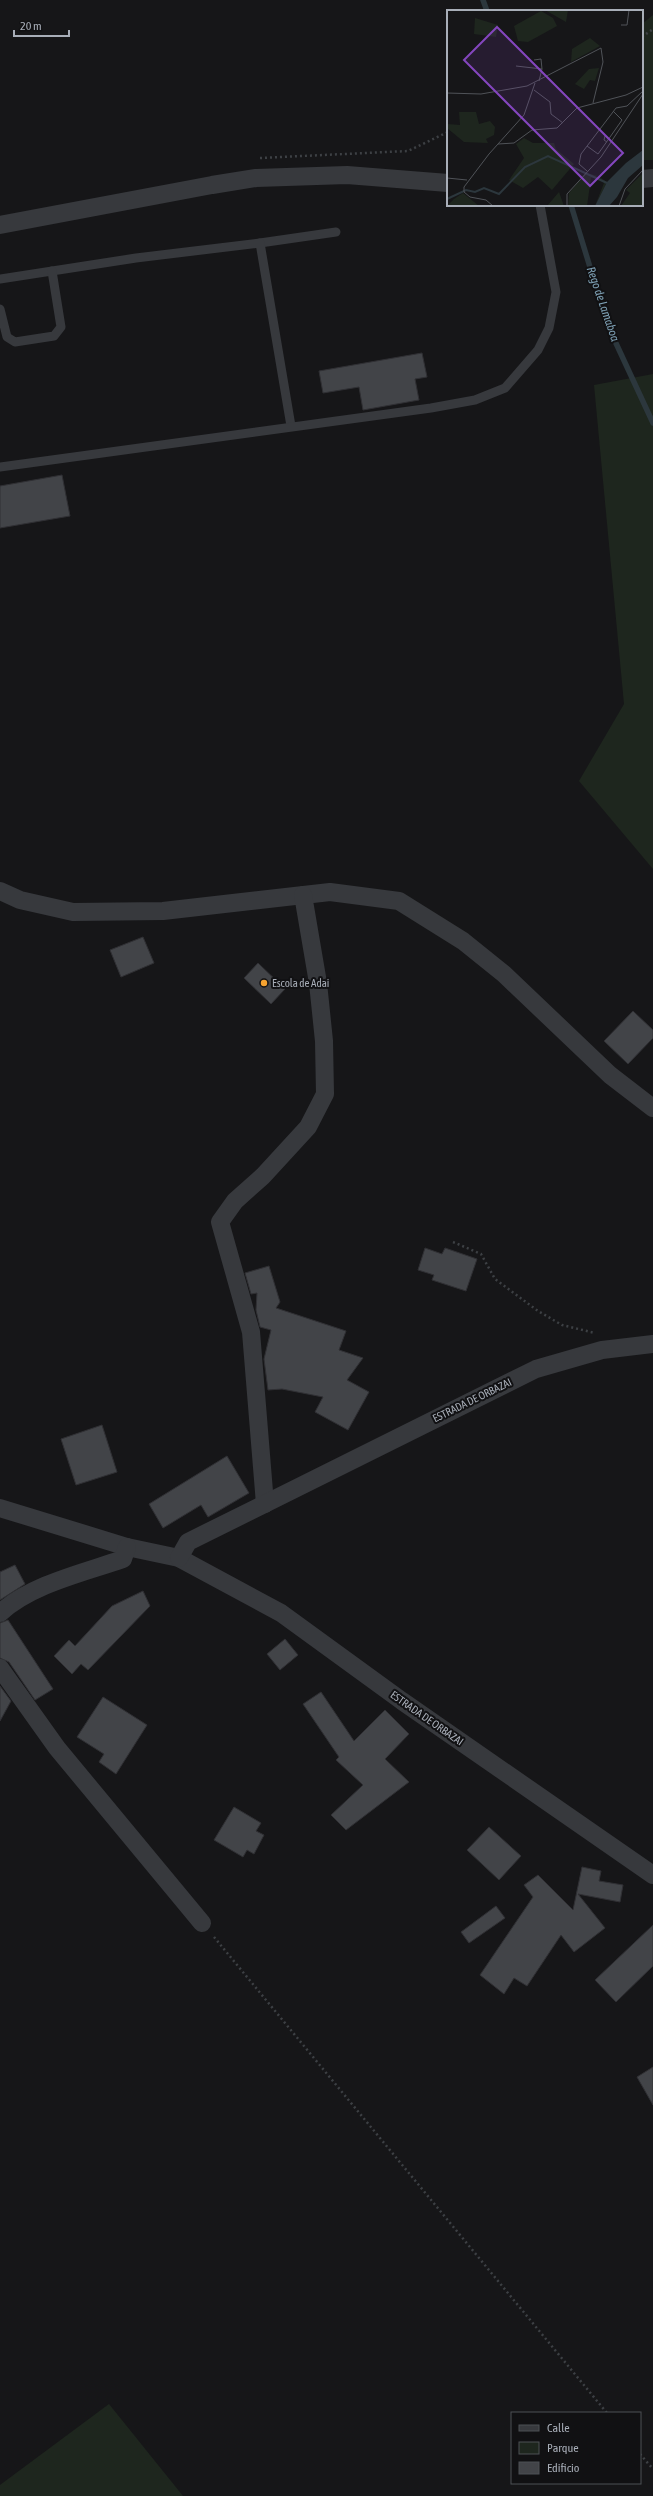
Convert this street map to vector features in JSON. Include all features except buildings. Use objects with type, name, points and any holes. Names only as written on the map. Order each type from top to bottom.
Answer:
[{"type":"street","points":[[0,225],[256,178],[347,175],[447,183]]},
{"type":"street","points":[[643,179],[653,178]]},
{"type":"street","points":[[0,891],[20,900],[73,912],[163,911],[330,892],[399,901],[463,941],[504,974],[610,1075],[653,1108]]},
{"type":"street","points":[[265,1504],[251,1332],[220,1222],[235,1201],[264,1176],[308,1127],[325,1094],[324,1041],[318,983],[303,895]]},
{"type":"street","name":"ESTRADA DE ORBAZAI","points":[[179,1558],[188,1542],[536,1369],[602,1350],[653,1344]]},
{"type":"street","name":"ESTRADA DE ORBAZAI","points":[[0,1508],[127,1547],[179,1558],[281,1613],[402,1702],[653,1875]]},
{"type":"street","points":[[0,1613],[10,1604],[43,1588],[123,1559],[127,1547]]},
{"type":"street","points":[[0,1668],[56,1748],[202,1923]]},
{"type":"lane","points":[[0,467],[431,408],[475,400],[505,388],[538,350],[549,328],[556,292],[540,206]]},
{"type":"lane","points":[[0,279],[336,232]]},
{"type":"lane","points":[[260,242],[291,426]]},
{"type":"lane","points":[[0,309],[7,337],[15,342],[54,336],[62,327],[52,271]]},
{"type":"path","points":[[643,36],[653,29]]},
{"type":"path","points":[[453,1242],[481,1254],[495,1279],[538,1311],[562,1325],[599,1333]]},
{"type":"path","points":[[202,1923],[606,2412]]},
{"type":"path","points":[[641,2455],[653,2469]]},
{"type":"green space","points":[[653,15],[653,160],[643,160],[643,23]]},
{"type":"green space","points":[[653,374],[653,869],[579,781],[624,704],[594,385]]},
{"type":"green space","points":[[109,2404],[183,2496],[0,2496],[0,2485]]},
{"type":"waterway","name":"Rego de Lamaboa","points":[[483,0],[487,10]]},
{"type":"waterway","name":"Rego de Lamaboa","points":[[571,206],[608,326],[653,423]]},
{"type":"place","name":"Escola de Adai","points":[[264,983]]}]
